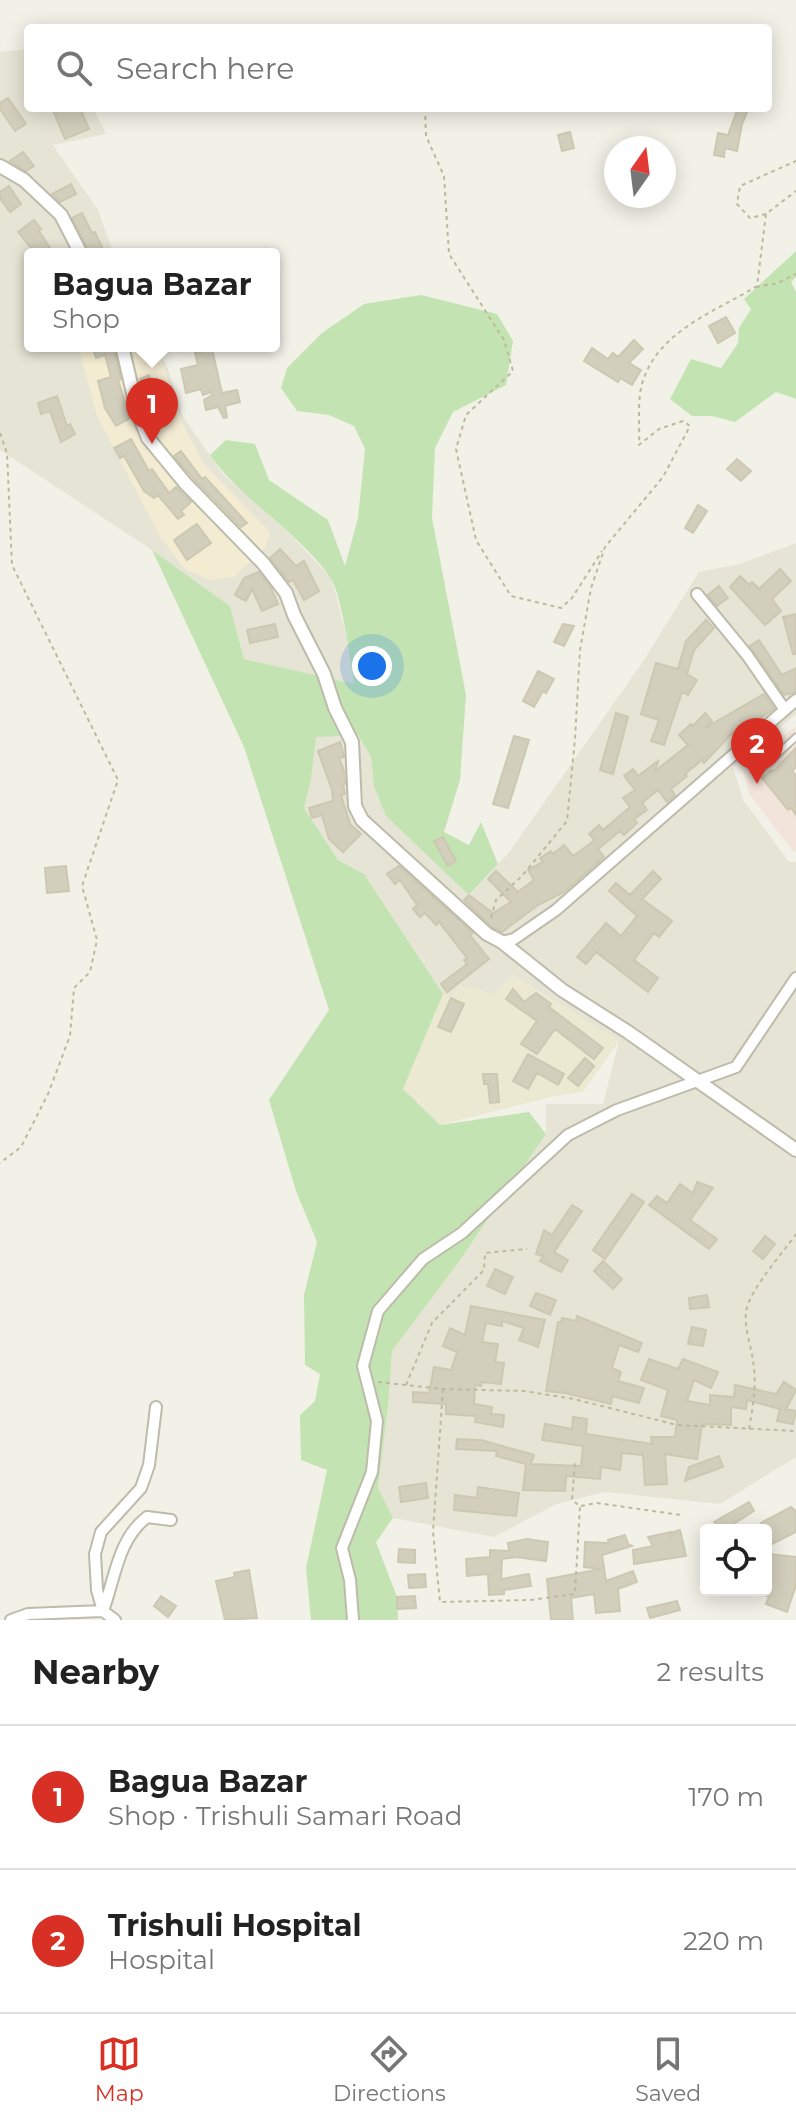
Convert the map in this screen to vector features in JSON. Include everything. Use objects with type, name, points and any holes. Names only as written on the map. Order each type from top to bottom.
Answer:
[{"type":"street","points":[[0,166],[24,180],[61,215],[78,248]]},
{"type":"street","points":[[123,352],[137,410],[148,438],[185,483],[263,563],[286,593],[352,742],[355,806],[362,820],[487,934],[502,942],[562,990],[697,1079],[796,1150]]},
{"type":"street","points":[[697,594],[747,655],[785,710]]},
{"type":"street","points":[[502,942],[514,939],[556,910],[796,700]]},
{"type":"street","points":[[353,1620],[350,1580],[342,1548],[372,1472],[377,1421],[363,1366],[378,1311],[423,1259],[462,1233],[568,1135],[617,1110],[736,1067],[796,978]]},
{"type":"street","points":[[115,1620],[103,1611],[97,1590],[95,1554],[101,1532],[141,1488],[149,1465],[156,1407]]},
{"type":"street","points":[[103,1611],[123,1546],[134,1527],[147,1517],[171,1520]]},
{"type":"street","points":[[11,1620],[28,1614],[103,1611]]},
{"type":"lane","points":[[757,773],[796,737]]},
{"type":"path","points":[[425,112],[426,136],[444,176],[449,254],[504,340],[513,371],[466,415],[456,449],[476,540],[511,596],[561,608],[572,598],[605,547],[663,477],[690,426],[683,421],[659,429],[639,445],[642,384],[670,337],[754,287],[778,283],[796,274]]},
{"type":"path","points":[[796,161],[740,186],[737,204],[750,218],[766,214],[796,191]]},
{"type":"path","points":[[754,287],[766,214]]},
{"type":"path","points":[[0,433],[7,453],[12,565],[118,780],[82,886],[97,940],[90,972],[74,988],[70,1036],[48,1094],[21,1147],[0,1163]]},
{"type":"path","points":[[487,934],[496,900],[522,876],[567,821],[580,650],[591,588],[605,547]]},
{"type":"path","points":[[749,1430],[754,1363],[747,1335],[746,1310],[754,1293],[796,1234]]},
{"type":"path","points":[[406,1386],[432,1323],[484,1270],[485,1253],[527,1249]]},
{"type":"path","points":[[367,1381],[443,1389],[524,1391],[574,1399],[677,1425],[796,1431]]},
{"type":"path","points":[[443,1389],[433,1532],[440,1602],[530,1600],[575,1594],[580,1506]]},
{"type":"path","points":[[575,1461],[572,1500],[580,1506],[597,1503],[681,1515]]},
{"type":"shaded area","points":[[24,49],[24,112],[95,112],[106,134],[53,145],[98,210],[112,248],[24,248],[24,352],[158,352],[168,369],[182,415],[223,474],[294,538],[332,579],[355,685],[244,659],[230,606],[152,550],[0,450],[0,52]]},
{"type":"shaded area","points":[[80,352],[159,352],[182,423],[204,464],[270,532],[265,548],[234,577],[210,580],[185,569],[161,538],[97,416]]},
{"type":"shaded area","points":[[796,543],[796,714],[733,767],[743,800],[789,862],[796,862],[796,1457],[720,1504],[605,1492],[556,1504],[494,1537],[393,1518],[378,1489],[392,1351],[458,1263],[546,1134],[546,1104],[603,1104],[619,1041],[513,975],[487,1002],[443,994],[364,874],[338,860],[304,808],[316,736],[358,735],[371,757],[374,786],[470,895],[510,851],[642,663],[699,572],[740,564]]},
{"type":"shaded area","points":[[796,726],[796,748],[774,771],[796,794],[783,805],[796,815],[796,852],[750,795],[743,771]]},
{"type":"shaded area","points":[[513,975],[619,1041],[583,1092],[440,1125],[403,1089],[443,994],[452,995],[459,985],[494,994]]},
{"type":"green space","points":[[796,251],[796,277],[791,282],[796,292],[796,399],[776,392],[735,422],[712,416],[692,416],[670,399],[691,359],[721,368],[738,343],[739,328],[751,309],[744,299]]},
{"type":"green space","points":[[421,295],[497,314],[513,341],[506,385],[453,412],[435,448],[432,518],[466,695],[460,780],[444,832],[469,845],[481,822],[498,864],[469,895],[386,816],[374,786],[371,757],[358,735],[316,737],[304,808],[338,860],[364,874],[443,994],[403,1089],[440,1125],[529,1112],[546,1134],[458,1263],[392,1351],[378,1488],[393,1518],[376,1542],[397,1597],[398,1620],[311,1620],[306,1568],[327,1470],[301,1460],[300,1415],[315,1401],[320,1374],[305,1365],[304,1295],[317,1242],[296,1191],[269,1100],[329,1010],[244,747],[152,550],[230,606],[244,659],[354,684],[342,612],[330,577],[302,545],[223,472],[210,455],[226,440],[255,444],[269,480],[328,520],[345,566],[358,518],[365,449],[354,426],[329,415],[297,411],[281,388],[287,368],[322,333],[364,304]]},
{"type":"building","points":[[8,98],[26,124],[15,131],[0,109],[0,103]]},
{"type":"building","points":[[54,112],[82,112],[89,129],[65,139]]},
{"type":"building","points":[[737,112],[747,112],[737,151],[725,148],[724,157],[714,155],[718,133],[728,135]]},
{"type":"building","points":[[570,132],[574,148],[562,151],[558,135]]},
{"type":"building","points":[[23,152],[34,166],[26,171],[10,161]]},
{"type":"building","points":[[71,184],[76,194],[60,202],[52,194]]},
{"type":"building","points":[[9,186],[21,204],[10,212],[0,198],[0,192]]},
{"type":"building","points":[[82,213],[102,248],[87,248],[72,218]]},
{"type":"building","points":[[34,220],[50,248],[31,248],[18,232]]},
{"type":"building","points":[[726,317],[735,333],[718,343],[709,326]]},
{"type":"building","points":[[634,340],[643,349],[629,363],[641,370],[632,385],[620,378],[618,382],[584,361],[592,348],[608,359],[613,353],[618,357]]},
{"type":"building","points":[[94,352],[114,352],[121,379],[118,380],[130,418],[116,426],[105,408],[98,381],[111,377],[105,355],[96,358]]},
{"type":"building","points":[[213,352],[222,393],[237,390],[240,402],[225,406],[227,417],[224,418],[218,407],[206,410],[204,400],[212,395],[211,392],[203,395],[201,389],[186,393],[181,369],[198,365],[195,353]]},
{"type":"building","points":[[149,375],[159,399],[154,401],[157,411],[148,414],[143,395],[146,394],[140,379]]},
{"type":"building","points":[[57,396],[67,426],[70,424],[75,434],[61,442],[50,411],[41,414],[38,403]]},
{"type":"building","points":[[131,439],[149,471],[152,469],[169,493],[176,487],[191,502],[181,511],[184,515],[178,519],[158,495],[154,498],[144,491],[124,456],[120,458],[114,448]]},
{"type":"building","points":[[181,451],[202,479],[205,477],[247,523],[241,527],[192,477],[174,456]]},
{"type":"building","points":[[737,459],[751,471],[741,481],[727,469]]},
{"type":"building","points":[[698,505],[707,511],[693,533],[685,528]]},
{"type":"building","points":[[197,524],[211,543],[187,560],[174,540]]},
{"type":"building","points":[[280,549],[296,566],[304,561],[319,591],[304,600],[293,580],[289,582],[270,558]]},
{"type":"building","points":[[780,569],[791,581],[772,599],[781,611],[765,625],[730,587],[740,576],[759,589]]},
{"type":"building","points":[[259,572],[278,604],[262,611],[252,589],[246,601],[235,595],[244,578]]},
{"type":"building","points":[[719,586],[728,598],[717,606],[708,595]]},
{"type":"building","points":[[796,614],[796,654],[793,654],[783,617]]},
{"type":"building","points":[[706,620],[714,628],[694,650],[687,674],[697,680],[688,695],[682,692],[664,745],[651,741],[659,720],[641,714],[656,663],[678,669],[686,641]]},
{"type":"building","points":[[275,624],[278,637],[250,643],[247,630]]},
{"type":"building","points":[[563,624],[574,626],[564,646],[554,642]]},
{"type":"building","points":[[759,640],[782,675],[796,668],[796,692],[784,695],[750,646]]},
{"type":"building","points":[[538,671],[554,679],[534,707],[523,701]]},
{"type":"building","points":[[764,694],[774,709],[740,731],[738,727],[704,763],[702,760],[685,774],[687,776],[671,789],[675,795],[667,802],[658,790],[642,803],[647,810],[634,819],[637,823],[624,835],[620,831],[598,849],[604,857],[564,892],[538,905],[502,932],[492,927],[464,900],[469,895],[493,913],[511,902],[488,879],[496,871],[518,892],[534,880],[528,870],[543,862],[540,858],[551,851],[553,854],[564,845],[573,856],[595,840],[589,834],[599,825],[603,830],[630,807],[623,798],[635,790],[624,776],[633,769],[638,776],[658,761],[655,771],[688,745],[679,735],[705,713],[712,721],[705,728]]},
{"type":"building","points":[[616,713],[628,717],[613,774],[600,770]]},
{"type":"building","points":[[514,736],[529,740],[508,808],[493,804]]},
{"type":"building","points":[[340,742],[344,757],[339,758],[345,784],[345,794],[341,795],[350,824],[361,834],[343,852],[329,839],[322,815],[312,818],[309,808],[333,801],[318,751]]},
{"type":"building","points":[[796,748],[796,767],[792,771],[796,775],[796,815],[791,808],[788,810],[762,778],[774,771]]},
{"type":"building","points":[[443,837],[456,861],[448,866],[434,841]]},
{"type":"building","points":[[66,866],[69,891],[47,893],[45,868]]},
{"type":"building","points":[[399,866],[473,933],[470,935],[489,959],[447,992],[441,984],[467,964],[464,960],[467,958],[439,922],[436,925],[425,913],[420,917],[413,909],[417,905],[400,880],[395,884],[387,874]]},
{"type":"building","points":[[653,871],[661,879],[642,899],[672,921],[659,937],[654,933],[634,960],[658,978],[648,992],[596,952],[586,964],[577,957],[606,923],[621,936],[637,916],[609,891],[616,883],[630,895]]},
{"type":"building","points":[[513,989],[524,1002],[536,993],[551,1004],[549,1007],[603,1048],[594,1059],[555,1029],[537,1054],[521,1044],[537,1021],[506,999]]},
{"type":"building","points":[[451,998],[464,1004],[451,1032],[438,1027]]},
{"type":"building","points":[[528,1054],[564,1074],[558,1085],[537,1073],[528,1089],[513,1081]]},
{"type":"building","points":[[585,1058],[594,1066],[578,1086],[568,1078]]},
{"type":"building","points":[[483,1074],[497,1074],[499,1102],[490,1103],[488,1084],[484,1084]]},
{"type":"building","points":[[697,1182],[713,1188],[690,1220],[717,1239],[709,1249],[649,1205],[657,1196],[667,1203],[680,1184],[693,1193]]},
{"type":"building","points":[[632,1194],[644,1202],[605,1259],[593,1250]]},
{"type":"building","points":[[572,1205],[582,1211],[554,1252],[568,1260],[561,1272],[540,1261],[543,1256],[536,1254],[544,1230],[552,1235]]},
{"type":"building","points":[[765,1236],[775,1244],[763,1259],[753,1251]]},
{"type":"building","points":[[603,1261],[622,1279],[613,1289],[594,1271]]},
{"type":"building","points":[[495,1269],[513,1277],[505,1294],[487,1286]]},
{"type":"building","points":[[536,1293],[556,1300],[550,1315],[530,1306]]},
{"type":"building","points":[[707,1295],[709,1307],[690,1309],[689,1298]]},
{"type":"building","points":[[471,1306],[545,1320],[538,1347],[519,1340],[524,1328],[502,1321],[502,1326],[486,1323],[482,1342],[498,1344],[495,1362],[504,1363],[501,1384],[482,1382],[481,1386],[475,1385],[474,1404],[492,1407],[491,1414],[504,1415],[503,1427],[475,1422],[476,1416],[446,1414],[446,1404],[413,1402],[413,1392],[429,1393],[434,1367],[451,1370],[457,1352],[443,1346],[450,1328],[465,1335]]},
{"type":"building","points":[[577,1316],[642,1343],[638,1352],[619,1345],[612,1368],[621,1372],[618,1381],[644,1388],[639,1403],[612,1396],[611,1404],[546,1391],[558,1322],[562,1318],[576,1321]]},
{"type":"building","points":[[692,1327],[706,1330],[703,1346],[688,1344]]},
{"type":"building","points":[[649,1359],[678,1369],[683,1359],[718,1372],[711,1388],[694,1380],[687,1401],[710,1405],[710,1395],[734,1397],[735,1385],[776,1394],[784,1382],[796,1390],[786,1409],[796,1411],[793,1424],[777,1421],[780,1409],[747,1400],[746,1409],[731,1407],[731,1425],[702,1424],[697,1459],[665,1454],[667,1484],[645,1485],[643,1455],[622,1453],[620,1470],[601,1467],[600,1479],[566,1476],[565,1491],[523,1490],[526,1464],[496,1456],[497,1451],[456,1449],[457,1439],[481,1440],[534,1455],[531,1464],[581,1466],[583,1446],[542,1440],[545,1424],[572,1429],[573,1417],[587,1419],[586,1434],[652,1444],[651,1437],[675,1437],[677,1420],[661,1416],[668,1390],[641,1380]]},
{"type":"building","points":[[719,1456],[723,1467],[685,1481],[689,1467]]},
{"type":"building","points":[[426,1483],[428,1498],[401,1502],[399,1487]]},
{"type":"building","points":[[478,1487],[519,1493],[516,1516],[454,1510],[455,1495],[477,1498]]},
{"type":"building","points":[[749,1502],[754,1511],[733,1524],[714,1522]]},
{"type":"building","points":[[791,1507],[796,1511],[796,1532],[772,1544],[772,1524],[761,1523]]},
{"type":"building","points":[[680,1530],[686,1556],[634,1564],[633,1550],[653,1546],[648,1537],[671,1532],[671,1538],[673,1532]]},
{"type":"building","points":[[625,1535],[632,1546],[602,1555],[606,1581],[633,1571],[637,1582],[618,1589],[620,1611],[596,1613],[594,1594],[571,1598],[573,1620],[551,1620],[547,1579],[601,1569],[584,1567],[585,1542],[609,1543],[608,1540]]},
{"type":"building","points":[[527,1539],[548,1542],[546,1561],[516,1557],[502,1559],[501,1579],[529,1574],[531,1586],[489,1595],[488,1574],[467,1576],[466,1559],[490,1557],[490,1550],[509,1551],[508,1543]]},
{"type":"building","points":[[399,1549],[415,1550],[415,1563],[398,1562]]},
{"type":"building","points":[[772,1554],[796,1557],[796,1585],[787,1612],[766,1604],[769,1597],[766,1596],[772,1596]]},
{"type":"building","points":[[249,1570],[257,1618],[225,1620],[216,1581]]},
{"type":"building","points":[[425,1574],[426,1587],[409,1588],[408,1575]]},
{"type":"building","points":[[161,1596],[176,1606],[168,1617],[154,1606]]},
{"type":"building","points":[[415,1596],[416,1608],[397,1609],[397,1597]]},
{"type":"building","points":[[677,1601],[680,1610],[650,1618],[647,1608]]},
{"type":"place","name":"Bagua Bazar","points":[[152,444]]},
{"type":"place","name":"Trishuli Hospital","points":[[757,784]]}]
